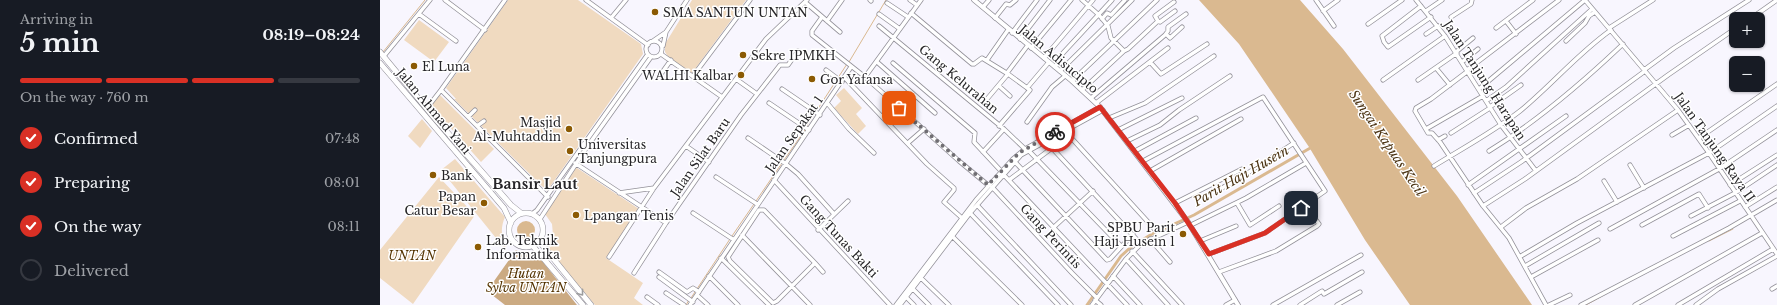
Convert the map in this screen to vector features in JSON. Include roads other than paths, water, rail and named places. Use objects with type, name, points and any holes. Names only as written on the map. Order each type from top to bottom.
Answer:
[{"type":"highway","name":"Jalan Ahmad Yani","points":[[382,54],[511,205],[521,214]]},
{"type":"highway","name":"Jalan Ahmad Yani","points":[[380,63],[504,208],[511,223]]},
{"type":"highway","points":[[521,214],[532,214],[540,219],[544,228],[542,237],[539,241],[532,245],[525,246],[515,243],[510,233],[511,223],[521,214]]},
{"type":"highway","points":[[539,241],[591,305]]},
{"type":"highway","points":[[532,245],[583,305]]},
{"type":"main road","name":"Jalan Adisucipto","points":[[974,0],[1060,71],[1101,108],[1189,223]]},
{"type":"main road","points":[[1189,223],[1209,254],[1238,305]]},
{"type":"street","points":[[382,54],[430,0]]},
{"type":"street","points":[[445,0],[485,30]]},
{"type":"street","points":[[427,108],[485,30],[505,0]]},
{"type":"street","points":[[586,0],[648,45]]},
{"type":"street","points":[[612,18],[626,0]]},
{"type":"street","points":[[661,54],[666,32],[687,0]]},
{"type":"street","points":[[693,76],[750,0]]},
{"type":"street","points":[[827,21],[842,0]]},
{"type":"street","points":[[910,0],[917,5]]},
{"type":"street","points":[[822,17],[812,32],[812,35],[865,77],[922,0]]},
{"type":"street","points":[[983,7],[989,0]]},
{"type":"street","points":[[995,18],[1006,4],[1010,5],[1016,0]]},
{"type":"street","points":[[986,60],[1037,0]]},
{"type":"street","points":[[1020,39],[1050,0]]},
{"type":"street","points":[[987,98],[1071,0]]},
{"type":"street","points":[[1082,0],[1099,15],[1107,25],[1112,41],[1124,51]]},
{"type":"street","points":[[1044,58],[1093,0]]},
{"type":"street","points":[[1055,67],[1063,53],[1112,0]]},
{"type":"street","points":[[1102,19],[1107,13],[1111,15],[1125,0]]},
{"type":"street","points":[[1060,71],[1132,0]]},
{"type":"street","points":[[1072,82],[1112,41],[1157,0]]},
{"type":"street","points":[[1316,0],[1334,26]]},
{"type":"street","points":[[1323,11],[1338,0]]},
{"type":"street","points":[[1368,24],[1402,0]]},
{"type":"street","name":"Jalan Tanjung Harapan","points":[[1416,0],[1438,26],[1479,88],[1501,125],[1536,171]]},
{"type":"street","points":[[1426,11],[1442,0]]},
{"type":"street","points":[[1452,17],[1470,4],[1472,0]]},
{"type":"street","points":[[1496,28],[1533,0]]},
{"type":"street","points":[[1559,0],[1450,85],[1416,108],[1416,113],[1428,133],[1432,133],[1450,156],[1468,185],[1520,256],[1548,305],[1570,295]]},
{"type":"street","points":[[1479,88],[1585,0]]},
{"type":"street","name":"Jalan Tanjung Raya II","points":[[1585,0],[1678,110],[1699,138],[1777,255]]},
{"type":"street","points":[[1434,166],[1501,125],[1529,103],[1576,58],[1610,29],[1653,0]]},
{"type":"street","points":[[1474,193],[1526,159],[1674,48],[1749,0]]},
{"type":"street","points":[[1760,12],[1777,0]]},
{"type":"street","points":[[609,257],[654,188],[766,39],[806,1],[840,32]]},
{"type":"street","points":[[1158,21],[1156,16],[1174,2]]},
{"type":"street","points":[[887,3],[908,17]]},
{"type":"street","points":[[1421,6],[1382,36],[1388,47],[1431,17]]},
{"type":"street","points":[[1566,41],[1585,24],[1594,10]]},
{"type":"street","points":[[1486,101],[1506,87],[1594,10]]},
{"type":"street","points":[[1082,90],[1158,21],[1160,22],[1175,11]]},
{"type":"street","points":[[911,13],[972,64],[980,58],[986,60],[1008,73],[1030,91],[999,126]]},
{"type":"street","points":[[419,14],[456,40]]},
{"type":"street","points":[[879,14],[900,29]]},
{"type":"street","points":[[1091,98],[1166,34],[1168,27],[1186,14]]},
{"type":"street","points":[[1506,21],[1516,34]]},
{"type":"street","name":"Gang Kelurahan","points":[[879,26],[1004,129],[1037,159],[1121,246]]},
{"type":"street","points":[[1426,34],[1438,26]]},
{"type":"street","points":[[1166,34],[1170,38],[1182,27]]},
{"type":"street","points":[[661,54],[658,57],[650,55],[646,50],[648,45],[666,32]]},
{"type":"street","points":[[1483,206],[1536,171],[1729,33]]},
{"type":"street","points":[[1383,80],[1445,36]]},
{"type":"street","points":[[1418,80],[1436,68],[1473,38]]},
{"type":"street","points":[[653,41],[659,42],[662,47]]},
{"type":"street","points":[[1150,62],[1161,74],[1207,44]]},
{"type":"street","points":[[1489,151],[1510,137],[1580,83],[1623,44]]},
{"type":"street","points":[[1096,103],[1168,48]]},
{"type":"street","points":[[1462,62],[1478,49]]},
{"type":"street","name":"Jalan Silat Baru","points":[[634,273],[666,223],[757,94],[780,65],[788,66],[798,51]]},
{"type":"street","points":[[661,54],[722,97]]},
{"type":"street","points":[[540,219],[551,200],[576,164],[590,138],[650,55]]},
{"type":"street","points":[[1109,118],[1145,103],[1214,56]]},
{"type":"street","points":[[661,74],[671,60]]},
{"type":"street","points":[[877,62],[935,113]]},
{"type":"street","points":[[1027,88],[1049,62]]},
{"type":"street","points":[[893,63],[976,133],[974,142],[1127,305]]},
{"type":"street","name":"Jalan Sepakat 1","points":[[691,301],[721,258],[731,238],[755,203],[774,180],[806,129],[817,114],[828,104],[839,80],[844,77],[849,65]]},
{"type":"street","points":[[1436,68],[1450,85]]},
{"type":"street","points":[[826,70],[839,80]]},
{"type":"street","points":[[1027,122],[1052,87],[1065,76]]},
{"type":"street","points":[[1127,141],[1164,122],[1178,110],[1230,76]]},
{"type":"street","points":[[844,77],[927,164],[954,188],[944,202],[962,218]]},
{"type":"street","name":"Gang Perintis","points":[[865,77],[959,161],[990,186],[1101,305]]},
{"type":"street","points":[[736,79],[757,94]]},
{"type":"street","points":[[1699,138],[1777,84]]},
{"type":"street","points":[[1451,133],[1490,108],[1521,85]]},
{"type":"street","points":[[998,86],[1010,96]]},
{"type":"street","points":[[782,89],[817,114]]},
{"type":"street","points":[[441,90],[551,200]]},
{"type":"street","points":[[1426,129],[1483,96]]},
{"type":"street","points":[[1143,161],[1263,97],[1325,191],[1265,233],[1209,254]]},
{"type":"street","points":[[1118,130],[1182,98]]},
{"type":"street","points":[[769,103],[806,129]]},
{"type":"street","points":[[828,104],[874,153]]},
{"type":"street","points":[[1520,256],[1709,153],[1777,106]]},
{"type":"street","points":[[1002,173],[1027,150],[1101,108]]},
{"type":"street","points":[[468,117],[475,110]]},
{"type":"street","points":[[1500,227],[1526,208],[1577,179],[1678,110]]},
{"type":"street","points":[[1468,185],[1566,116]]},
{"type":"street","points":[[1135,151],[1196,118]]},
{"type":"street","points":[[1150,171],[1241,119]]},
{"type":"street","points":[[477,126],[484,121]]},
{"type":"street","points":[[900,305],[962,218],[1019,153],[1047,141],[1077,122]]},
{"type":"street","points":[[1672,135],[1689,125]]},
{"type":"street","points":[[909,142],[924,129]]},
{"type":"street","points":[[983,152],[1004,129]]},
{"type":"street","points":[[1610,229],[1719,169],[1777,130]]},
{"type":"street","points":[[1064,131],[1157,232]]},
{"type":"street","points":[[1438,140],[1445,136]]},
{"type":"street","points":[[748,138],[784,162],[798,174],[834,214]]},
{"type":"street","points":[[1047,141],[1139,242]]},
{"type":"street","points":[[1222,188],[1247,174],[1294,143]]},
{"type":"street","points":[[532,214],[537,210],[572,161],[585,146]]},
{"type":"street","points":[[686,146],[709,162]]},
{"type":"street","points":[[1009,180],[1052,148]]},
{"type":"street","points":[[1730,185],[1777,155]]},
{"type":"street","points":[[572,161],[666,223]]},
{"type":"street","points":[[1015,162],[1107,260],[1110,259],[1133,234]]},
{"type":"street","points":[[1092,305],[1105,282],[1113,276],[1139,242],[1150,239],[1157,232],[1189,223],[1237,203],[1306,163]]},
{"type":"street","points":[[1630,165],[1644,188]]},
{"type":"street","points":[[1691,216],[1735,193],[1777,165]]},
{"type":"street","points":[[1175,203],[1242,169],[1247,174]]},
{"type":"street","points":[[716,177],[755,203]]},
{"type":"street","name":"Gang Tunas Bakti","points":[[774,180],[818,230],[890,305]]},
{"type":"street","points":[[1604,181],[1617,202]]},
{"type":"street","points":[[1745,207],[1777,187]]},
{"type":"street","points":[[620,192],[654,188]]},
{"type":"street","points":[[896,305],[913,289],[986,191]]},
{"type":"street","points":[[1054,228],[1093,191]]},
{"type":"street","points":[[1642,226],[1699,194],[1708,208]]},
{"type":"street","points":[[1581,305],[1752,216],[1777,200]]},
{"type":"street","points":[[818,230],[848,201]]},
{"type":"street","points":[[1673,236],[1740,201]]},
{"type":"street","points":[[1237,203],[1250,225],[1279,206]]},
{"type":"street","points":[[977,205],[1071,305]]},
{"type":"street","points":[[1219,272],[1276,252],[1317,226],[1319,224],[1305,205]]},
{"type":"street","points":[[815,263],[777,301],[772,303],[730,261],[728,256],[759,210],[762,209],[815,263],[823,272]]},
{"type":"street","points":[[970,212],[1058,305]]},
{"type":"street","points":[[693,213],[731,238]]},
{"type":"street","points":[[1525,266],[1599,224]]},
{"type":"street","points":[[1200,241],[1236,226]]},
{"type":"street","points":[[1635,305],[1762,233]]},
{"type":"street","points":[[742,235],[810,305]]},
{"type":"street","points":[[952,236],[1022,305]]},
{"type":"street","points":[[1150,239],[1170,262]]},
{"type":"street","points":[[1531,277],[1598,240]]},
{"type":"street","points":[[1678,305],[1773,249]]},
{"type":"street","points":[[1132,251],[1182,305]]},
{"type":"street","points":[[1273,305],[1361,255]]},
{"type":"street","points":[[1696,305],[1718,289],[1777,255]]},
{"type":"street","points":[[721,258],[769,305]]},
{"type":"street","points":[[1126,259],[1168,305]]},
{"type":"street","points":[[659,272],[686,292],[692,288],[708,305]]},
{"type":"street","points":[[1300,305],[1322,291],[1324,294],[1362,272]]},
{"type":"street","points":[[709,276],[738,305]]},
{"type":"street","points":[[1113,276],[1140,305]]},
{"type":"street","points":[[660,277],[691,301]]},
{"type":"street","points":[[921,278],[949,305]]},
{"type":"street","points":[[1772,289],[1777,286]]},
{"type":"street","points":[[913,289],[929,305]]},
{"type":"street","points":[[1337,305],[1360,292]]},
{"type":"street","points":[[666,293],[683,305]]},
{"type":"street","points":[[905,296],[914,305]]},
{"type":"street","points":[[647,297],[658,305]]},
{"type":"street","points":[[1226,305],[1235,300]]},
{"type":"water","name":"Sungai Kapuas Kecil","points":[[1199,0],[1300,0],[1343,49],[1457,196],[1532,305],[1410,305],[1365,240],[1309,147],[1239,44]]},
{"type":"water","points":[[526,221],[532,224],[535,230],[532,236],[526,239],[520,236],[517,230],[520,224]]},
{"type":"waterway","points":[[383,52],[425,0]]},
{"type":"waterway","points":[[849,62],[886,0]]},
{"type":"waterway","points":[[806,127],[847,64]]},
{"type":"waterway","points":[[784,160],[805,130]]},
{"type":"waterway","name":"Parit Haji Husein","points":[[1087,305],[1121,256],[1131,247],[1152,234],[1194,215],[1312,147]]},
{"type":"waterway","points":[[756,201],[782,163]]},
{"type":"waterway","points":[[732,236],[754,204]]},
{"type":"waterway","points":[[1709,241],[1733,229]]},
{"type":"waterway","points":[[691,298],[730,239]]},
{"type":"waterway","points":[[1586,305],[1622,285]]},
{"type":"waterway","points":[[686,305],[689,300]]},
{"type":"place","name":"SMA SANTUN UNTAN","points":[[655,12]]},
{"type":"place","name":"Sekre IPMKH","points":[[743,55]]},
{"type":"place","name":"El Luna","points":[[414,66]]},
{"type":"place","name":"WALHI Kalbar","points":[[741,75]]},
{"type":"place","name":"Gor Yafansa","points":[[812,79]]},
{"type":"place","name":"Masjid Al-Muhtaddin","points":[[569,129]]},
{"type":"place","name":"Universitas Tanjungpura","points":[[570,151]]},
{"type":"place","name":"Bank","points":[[433,175]]},
{"type":"place","name":"Papan Catur Besar","points":[[484,203]]},
{"type":"place","name":"Lpangan Tenis","points":[[576,215]]},
{"type":"place","name":"SPBU Parit Haji Husein 1","points":[[1183,234]]},
{"type":"place","name":"Lab. Teknik Informatika","points":[[478,247]]},
{"type":"district","name":"Bansir Laut","points":[[535,184]]},
{"type":"park label","name":"UNTAN","points":[[412,255]]},
{"type":"park label","name":"Hutan Sylva UNTAN","points":[[526,280]]}]
